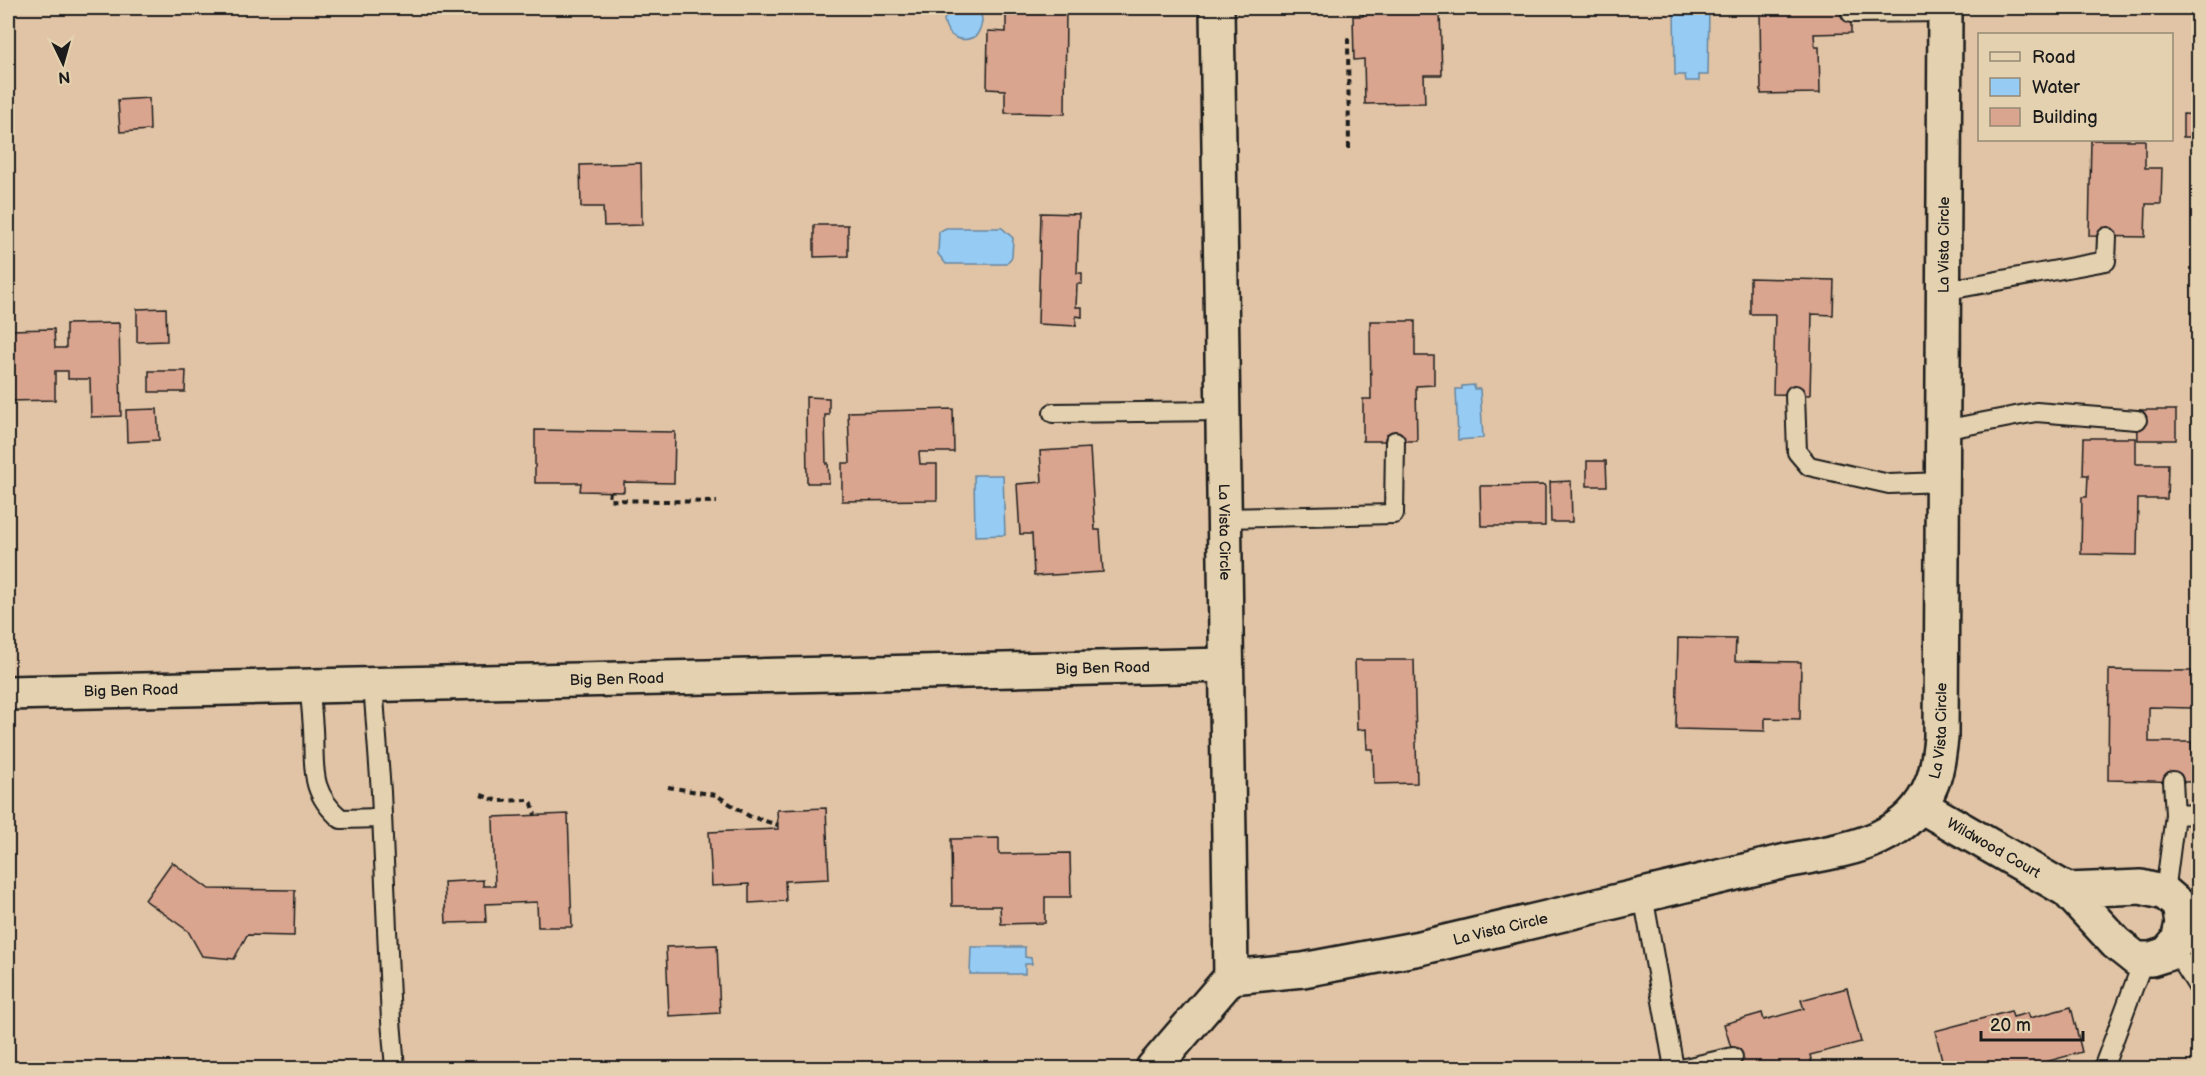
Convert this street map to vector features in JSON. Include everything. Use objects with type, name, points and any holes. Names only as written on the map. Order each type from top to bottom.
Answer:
[{"type":"street","name":"La Vista Circle","points":[[1218,8],[1231,978],[1303,970],[1420,948],[1845,849],[1875,840],[1905,823],[1921,806],[1933,782],[1941,738],[1945,10]]},
{"type":"street","name":"Big Ben Road","points":[[8,693],[1226,665]]},
{"type":"street","name":"Wildwood Court","points":[[1921,806],[2067,890],[2116,943],[2136,958],[2158,953]]},
{"type":"street","points":[[2067,890],[2141,887],[2165,893],[2179,905],[2182,923],[2178,941],[2158,953]]},
{"type":"street","points":[[1153,1068],[1231,978]]},
{"type":"lane","points":[[1851,13],[1945,10]]},
{"type":"lane","points":[[1943,291],[2106,261],[2107,237]]},
{"type":"lane","points":[[1795,395],[1797,453],[1809,466],[1889,484],[1943,482]]},
{"type":"lane","points":[[1053,413],[1223,411]]},
{"type":"lane","points":[[1943,430],[2036,412],[2137,420]]},
{"type":"lane","points":[[1225,518],[1394,514],[1395,441]]},
{"type":"lane","points":[[374,684],[395,1068]]},
{"type":"lane","points":[[309,686],[313,730],[313,768],[320,794],[329,809],[341,819],[382,818]]},
{"type":"lane","points":[[2165,893],[2175,815],[2173,782]]},
{"type":"lane","points":[[2175,815],[2199,814]]},
{"type":"lane","points":[[1643,896],[1674,1068]]},
{"type":"lane","points":[[2105,1064],[2158,953],[2199,987]]},
{"type":"lane","points":[[1685,1068],[1733,1057]]},
{"type":"path","points":[[1349,149],[1348,39],[1354,39]]},
{"type":"path","points":[[610,491],[609,500],[717,502]]},
{"type":"path","points":[[668,787],[716,795],[749,816],[778,825]]},
{"type":"path","points":[[481,795],[498,801],[529,800],[535,815]]},
{"type":"water","points":[[950,8],[977,8],[982,22],[976,36],[960,39],[951,35],[944,20]]},
{"type":"water","points":[[1674,8],[1709,8],[1708,75],[1699,75],[1699,81],[1686,81],[1685,75],[1675,75]]},
{"type":"water","points":[[946,228],[1002,228],[1013,238],[1012,257],[1006,264],[946,264],[938,254],[939,232]]},
{"type":"water","points":[[1474,385],[1474,389],[1480,389],[1483,438],[1458,440],[1456,389]]},
{"type":"water","points":[[974,475],[1003,475],[1005,535],[975,536]]},
{"type":"water","points":[[971,947],[1025,947],[1025,957],[1031,958],[1032,964],[1025,964],[1025,974],[970,974]]},
{"type":"building","points":[[1006,8],[1066,8],[1065,114],[1005,113],[1005,90],[987,89],[988,31],[1006,32]]},
{"type":"building","points":[[1363,8],[1426,8],[1426,12],[1440,12],[1442,75],[1424,75],[1425,103],[1365,104],[1364,59],[1354,60],[1353,16],[1363,16]]},
{"type":"building","points":[[1760,8],[1851,8],[1851,33],[1814,34],[1815,47],[1819,47],[1820,93],[1761,94]]},
{"type":"building","points":[[149,98],[150,130],[120,132],[118,100]]},
{"type":"building","points":[[2183,114],[2198,115],[2198,137],[2183,137]]},
{"type":"building","points":[[2091,141],[2145,141],[2145,168],[2162,168],[2161,204],[2146,204],[2145,237],[2089,236]]},
{"type":"building","points":[[641,163],[642,225],[604,226],[603,207],[581,207],[580,165]]},
{"type":"building","points":[[1041,213],[1079,214],[1077,273],[1082,273],[1082,284],[1077,284],[1076,307],[1082,307],[1082,317],[1076,316],[1076,326],[1038,324]]},
{"type":"building","points":[[814,225],[848,225],[848,256],[814,257]]},
{"type":"building","points":[[1750,278],[1834,280],[1833,315],[1812,314],[1810,395],[1773,394],[1775,314],[1750,314]]},
{"type":"building","points":[[166,308],[167,341],[137,342],[137,309]]},
{"type":"building","points":[[1370,321],[1415,321],[1415,356],[1434,356],[1434,385],[1416,386],[1417,441],[1363,441],[1363,399],[1371,399]]},
{"type":"building","points":[[119,323],[121,416],[91,417],[90,379],[68,379],[68,371],[55,371],[55,400],[8,401],[8,330],[54,329],[55,348],[66,348],[66,324]]},
{"type":"building","points":[[149,371],[186,371],[185,392],[149,392]]},
{"type":"building","points":[[806,397],[829,398],[829,415],[825,415],[826,464],[828,463],[829,483],[807,483]]},
{"type":"building","points":[[157,409],[159,440],[127,442],[126,410]]},
{"type":"building","points":[[953,409],[954,452],[919,452],[920,464],[937,464],[937,500],[842,501],[842,463],[850,463],[848,412]]},
{"type":"building","points":[[2137,410],[2176,410],[2176,440],[2138,440]]},
{"type":"building","points":[[535,430],[675,432],[674,483],[624,482],[624,492],[580,491],[581,483],[535,483]]},
{"type":"building","points":[[2084,438],[2136,438],[2136,464],[2168,464],[2167,499],[2138,499],[2137,555],[2081,554],[2082,497],[2087,497],[2088,475],[2083,475]]},
{"type":"building","points":[[1090,448],[1095,530],[1100,530],[1103,572],[1034,576],[1032,534],[1020,534],[1017,484],[1042,482],[1040,451]]},
{"type":"building","points":[[1587,461],[1606,461],[1607,486],[1587,486]]},
{"type":"building","points":[[1571,481],[1572,522],[1551,522],[1550,482]]},
{"type":"building","points":[[1545,485],[1545,526],[1481,526],[1480,486]]},
{"type":"building","points":[[2194,543],[2198,543],[2198,566],[2195,567]]},
{"type":"building","points":[[1678,638],[1736,639],[1735,661],[1801,662],[1800,719],[1765,718],[1765,731],[1676,729]]},
{"type":"building","points":[[1355,660],[1414,660],[1417,783],[1374,784],[1373,749],[1367,749],[1366,729],[1357,730]]},
{"type":"building","points":[[2109,670],[2192,671],[2192,708],[2149,707],[2149,742],[2192,742],[2191,782],[2108,780]]},
{"type":"building","points":[[826,808],[829,879],[785,881],[786,901],[749,903],[749,884],[712,886],[709,832],[778,829],[777,810]]},
{"type":"building","points":[[568,814],[572,927],[538,927],[537,902],[485,904],[486,922],[446,923],[444,882],[483,880],[483,886],[495,886],[493,817]]},
{"type":"building","points":[[999,838],[999,854],[1070,853],[1071,897],[1045,897],[1045,923],[1001,924],[1000,906],[952,906],[951,839]]},
{"type":"building","points":[[172,862],[209,889],[295,890],[294,936],[247,935],[234,959],[202,956],[188,931],[145,900]]},
{"type":"building","points":[[717,945],[720,1013],[669,1016],[666,947]]},
{"type":"building","points":[[1847,988],[1861,1042],[1810,1055],[1813,1068],[1767,1068],[1766,1065],[1737,1068],[1724,1024],[1762,1013],[1764,1020],[1804,1009],[1801,1000]]},
{"type":"building","points":[[2071,1007],[2082,1052],[2023,1068],[1944,1068],[1935,1031],[2011,1011],[2013,1017],[2028,1013],[2030,1018]]},
{"type":"building","points":[[732,1064],[733,1068],[689,1068],[689,1065]]}]
